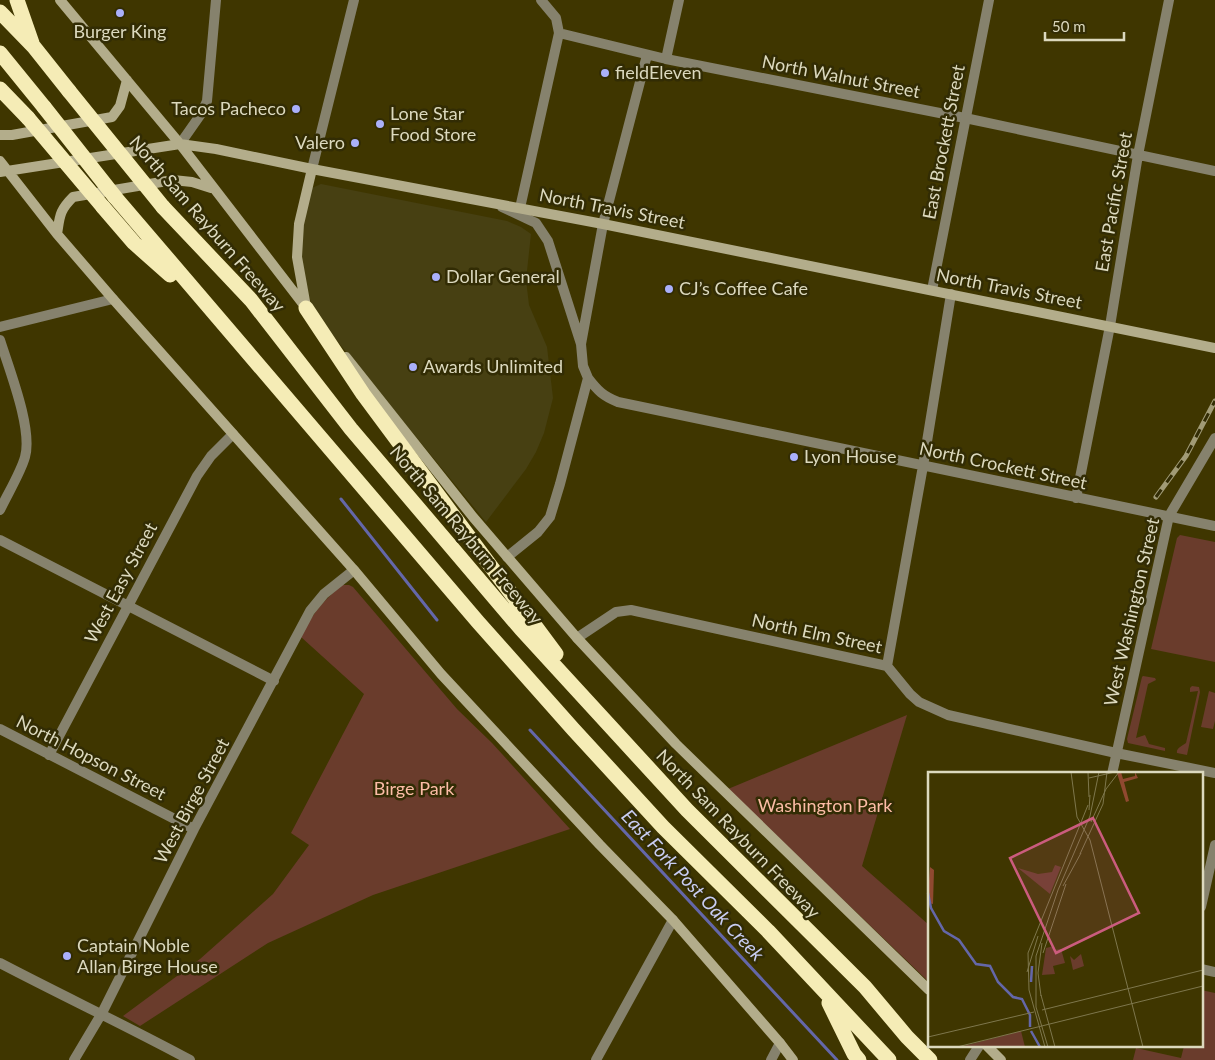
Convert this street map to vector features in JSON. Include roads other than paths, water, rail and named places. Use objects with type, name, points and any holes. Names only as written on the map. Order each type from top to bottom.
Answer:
[{"type":"highway","points":[[18,2],[34,48]]},
{"type":"highway","name":"North Sam Rayburn Freeway","points":[[0,12],[34,48],[164,207],[251,300],[351,429],[521,629],[687,810],[865,988],[907,1037],[930,1060]]},
{"type":"highway","points":[[0,53],[44,107],[109,202]]},
{"type":"highway","points":[[0,90],[109,202],[210,311],[478,622],[573,729],[663,827],[768,931],[887,1057]]},
{"type":"highway","points":[[306,308],[363,394],[602,718]]},
{"type":"highway","points":[[822,990],[854,1054],[859,1060]]},
{"type":"main road","name":"North Sam Rayburn Freeway","points":[[61,1],[180,144],[306,308],[473,517],[577,638],[676,744],[928,989]]},
{"type":"main road","points":[[0,135],[112,117],[120,106],[127,80]]},
{"type":"main road","name":"North Travis Street","points":[[4,172],[180,144],[216,149],[312,170],[603,224],[1215,348]]},
{"type":"main road","points":[[0,161],[4,172],[113,300],[354,570],[441,674],[600,845],[673,920],[793,1060]]},
{"type":"main road","points":[[306,308],[297,257],[299,224],[312,170]]},
{"type":"main road","points":[[57,234],[63,207],[73,197],[173,180],[192,182],[212,188]]},
{"type":"main road","points":[[989,1048],[1001,1060]]},
{"type":"street","points":[[180,144],[201,114],[207,101],[216,0]]},
{"type":"street","points":[[312,170],[354,0]]},
{"type":"street","points":[[520,208],[559,33],[556,18],[540,0]]},
{"type":"street","points":[[666,59],[679,0]]},
{"type":"street","name":"East Brockett Street","points":[[932,290],[989,0]]},
{"type":"street","name":"East Pacific Street","points":[[1076,498],[1110,326],[1138,155],[1169,0]]},
{"type":"street","name":"North Walnut Street","points":[[559,33],[666,59],[1215,170]]},
{"type":"street","points":[[507,557],[538,532],[550,517],[560,484],[588,378],[583,366],[582,344],[603,224],[647,55]]},
{"type":"street","points":[[492,203],[536,223],[548,241],[582,344]]},
{"type":"street","points":[[887,666],[923,466],[951,294]]},
{"type":"street","points":[[0,327],[113,300]]},
{"type":"street","points":[[0,340],[18,396],[26,429],[26,456],[0,510]]},
{"type":"street","name":"North Crockett Street","points":[[588,378],[596,389],[606,397],[618,402],[1215,526]]},
{"type":"street","name":"West Easy Street","points":[[50,755],[197,476],[211,456],[233,434]]},
{"type":"street","name":"West Washington Street","points":[[1112,772],[1169,516],[1215,438]]},
{"type":"street","points":[[0,540],[274,681]]},
{"type":"street","name":"West Birge Street","points":[[74,1060],[102,1013],[194,829],[310,611],[324,594],[354,570]]},
{"type":"street","name":"North Elm Street","points":[[577,638],[616,612],[631,610],[887,666],[919,702],[948,715],[1215,773]]},
{"type":"street","name":"North Hopson Street","points":[[0,729],[194,829]]},
{"type":"street","points":[[1202,903],[1215,845]]},
{"type":"street","points":[[596,1060],[673,920]]},
{"type":"street","points":[[0,963],[82,1006],[102,1013],[190,1060]]},
{"type":"street","points":[[1202,969],[1215,972]]},
{"type":"street","points":[[771,1060],[780,1043]]},
{"type":"street","points":[[970,1060],[978,1048]]},
{"type":"waterway","name":"East Fork Post Oak Creek","points":[[341,499],[437,620]]},
{"type":"waterway","name":"East Fork Post Oak Creek","points":[[530,730],[837,1060]]},
{"type":"railway","points":[[1156,497],[1186,456],[1215,401]]},
{"type":"place","name":"Burger King","points":[[120,13]]},
{"type":"place","name":"fieldEleven","points":[[605,73]]},
{"type":"place","name":"Tacos Pacheco","points":[[296,109]]},
{"type":"place","name":"Lone Star Food Store","points":[[380,124]]},
{"type":"place","name":"Valero","points":[[355,143]]},
{"type":"place","name":"Dollar General","points":[[436,277]]},
{"type":"place","name":"CJ’s Coffee Cafe","points":[[669,289]]},
{"type":"place","name":"Awards Unlimited","points":[[413,367]]},
{"type":"place","name":"Lyon House","points":[[794,457]]},
{"type":"place","name":"Captain Noble Allan Birge House","points":[[67,956]]},
{"type":"park label","name":"Birge Park","points":[[414,789]]},
{"type":"park label","name":"Washington Park","points":[[825,806]]}]
